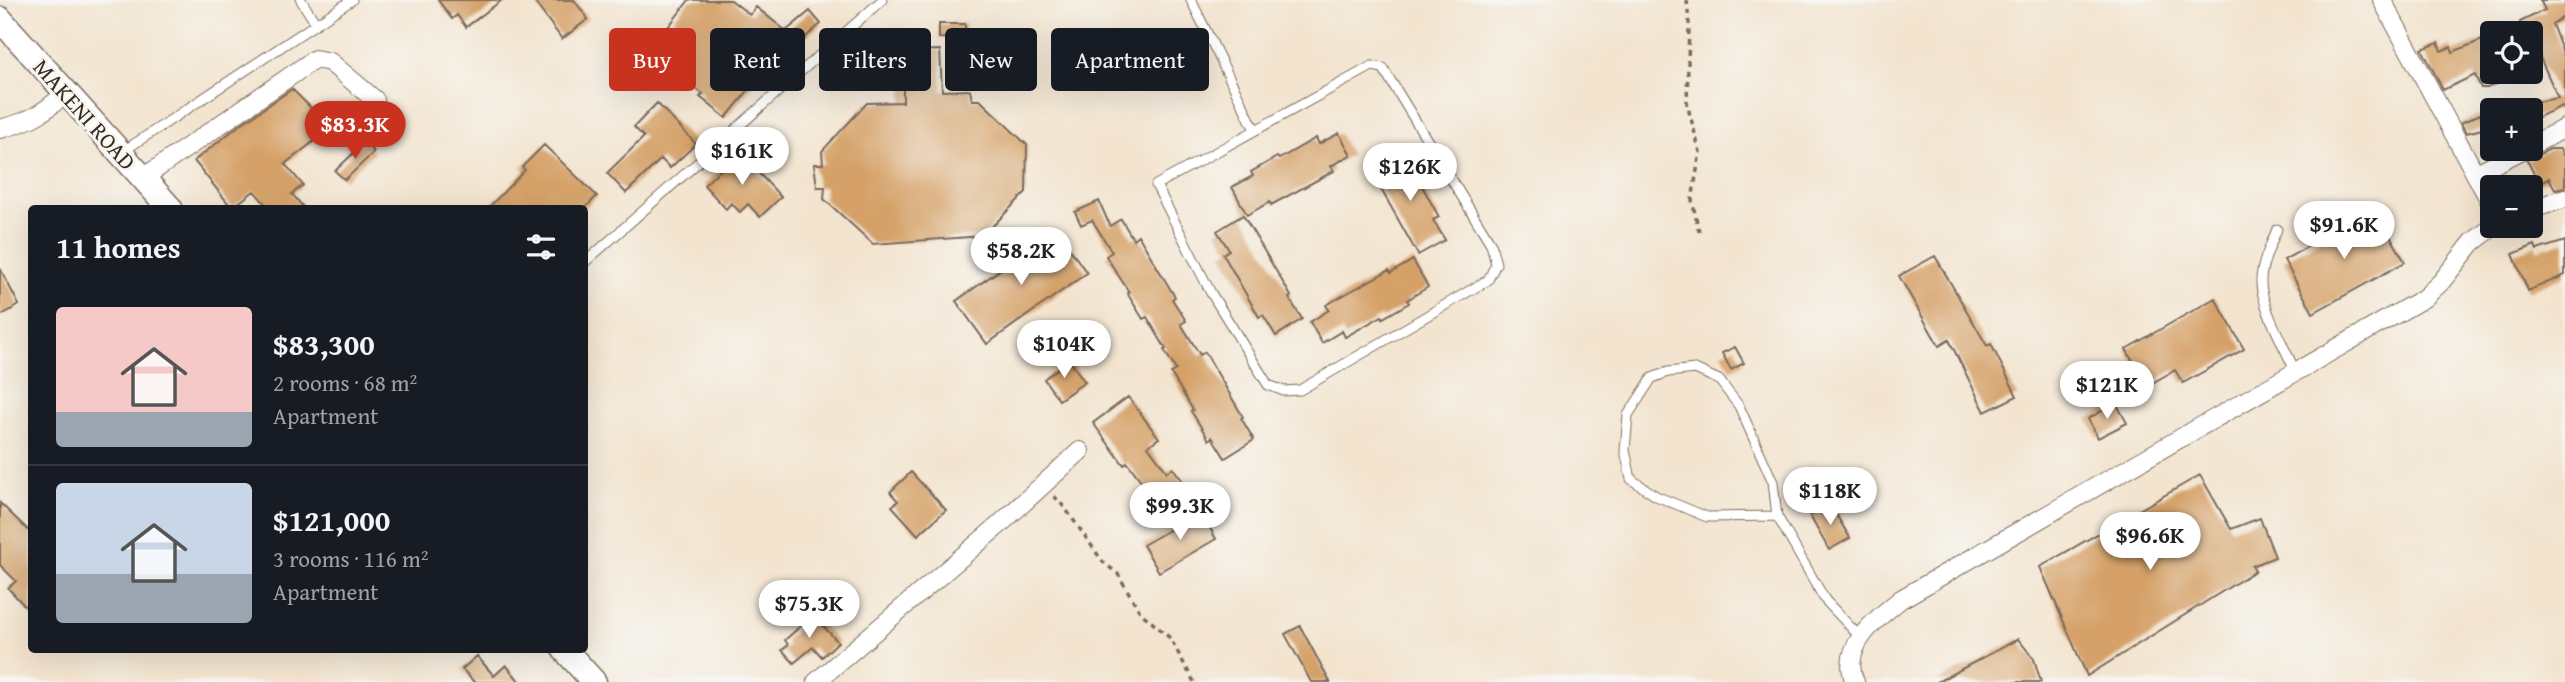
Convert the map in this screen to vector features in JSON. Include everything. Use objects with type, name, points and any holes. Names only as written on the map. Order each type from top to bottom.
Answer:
[{"type":"main road","name":"MAKENI ROAD","points":[[0,19],[167,205]]},
{"type":"main road","points":[[569,653],[594,682]]},
{"type":"street","points":[[2382,0],[2480,183]]},
{"type":"street","points":[[143,178],[315,59],[330,62],[375,100]]},
{"type":"street","points":[[0,129],[43,114],[66,93]]},
{"type":"street","points":[[2543,139],[2565,128]]},
{"type":"street","points":[[2475,174],[2500,161]]},
{"type":"street","points":[[2543,206],[2565,198]]},
{"type":"street","points":[[1855,682],[1853,652],[1868,626],[1901,599],[2424,298],[2480,237]]},
{"type":"street","points":[[816,682],[1080,451]]},
{"type":"lane","points":[[301,0],[316,24]]},
{"type":"lane","points":[[121,153],[352,0]]},
{"type":"lane","points":[[588,259],[882,0]]},
{"type":"lane","points":[[1191,0],[1255,131]]},
{"type":"lane","points":[[1372,66],[1384,68],[1491,244],[1496,264],[1488,280],[1300,390],[1284,391],[1268,385],[1211,293],[1156,185],[1255,131],[1372,66]]},
{"type":"lane","points":[[2277,229],[2263,269],[2262,295],[2296,373]]},
{"type":"lane","points":[[1777,516],[1707,517],[1656,496],[1631,479],[1625,450],[1628,415],[1652,378],[1668,372],[1695,369],[1719,380],[1739,406],[1773,482],[1777,516],[1825,600],[1861,638]]},
{"type":"path","points":[[1686,0],[1689,23],[1687,104],[1700,152],[1692,200],[1700,236]]},
{"type":"path","points":[[1043,485],[1065,508],[1103,562],[1118,574],[1140,612],[1170,638],[1194,682]]},
{"type":"building","points":[[438,0],[502,0],[466,27],[457,15],[452,19]]},
{"type":"building","points":[[533,0],[574,0],[588,19],[562,39]]},
{"type":"building","points":[[689,0],[731,0],[750,15],[756,7],[782,28],[710,28],[710,91],[748,91],[726,118],[700,97],[703,94],[696,89],[696,28],[667,28]]},
{"type":"building","points":[[2540,0],[2565,0],[2565,16],[2552,24],[2565,59],[2565,112],[2562,106],[2543,115],[2543,101],[2558,98],[2543,64],[2543,21],[2522,21],[2545,10]]},
{"type":"building","points":[[810,11],[821,24],[805,39],[805,28],[790,28]]},
{"type":"building","points":[[939,24],[965,24],[965,28],[945,28],[945,38],[939,38]]},
{"type":"building","points":[[2480,41],[2480,84],[2496,84],[2481,88],[2475,75],[2443,90],[2422,49],[2438,43],[2441,51],[2451,47],[2453,52]]},
{"type":"building","points":[[931,50],[940,50],[942,91],[970,91],[972,100],[980,100],[1027,145],[1026,192],[983,236],[873,244],[824,199],[825,187],[817,187],[814,164],[823,164],[822,151],[867,103],[903,102],[903,91],[931,91]]},
{"type":"building","points":[[292,89],[331,128],[285,164],[303,185],[292,194],[301,205],[266,205],[254,191],[236,205],[230,205],[194,161]]},
{"type":"building","points":[[657,103],[696,144],[670,168],[661,159],[626,193],[607,173],[644,137],[634,127]]},
{"type":"building","points":[[2480,114],[2480,130],[2466,133],[2461,123]]},
{"type":"building","points":[[1339,133],[1351,155],[1331,166],[1334,171],[1247,215],[1232,187],[1253,176],[1251,172],[1277,157],[1279,159],[1316,138],[1319,144]]},
{"type":"building","points":[[365,142],[374,152],[345,180],[335,171]]},
{"type":"building","points":[[544,145],[597,196],[588,205],[491,205],[525,170],[522,167]]},
{"type":"building","points":[[2560,149],[2565,159],[2565,187],[2555,189],[2549,178],[2543,182],[2543,175],[2534,175],[2528,161],[2543,161],[2543,152]]},
{"type":"building","points":[[739,152],[781,197],[760,217],[748,204],[740,212],[731,203],[726,209],[704,185]]},
{"type":"building","points":[[1404,153],[1439,217],[1433,220],[1445,240],[1418,255],[1372,173]]},
{"type":"building","points":[[1099,201],[1110,226],[1121,219],[1133,239],[1138,235],[1175,297],[1172,299],[1186,321],[1181,324],[1200,355],[1205,352],[1243,417],[1241,418],[1254,440],[1225,458],[1212,437],[1209,440],[1191,411],[1193,410],[1171,373],[1176,370],[1164,350],[1166,349],[1147,317],[1143,319],[1106,256],[1112,252],[1092,220],[1081,225],[1075,212]]},
{"type":"building","points":[[2375,209],[2405,262],[2313,313],[2284,260]]},
{"type":"building","points":[[1243,215],[1302,319],[1276,336],[1263,315],[1259,317],[1223,254],[1229,250],[1217,231]]},
{"type":"building","points":[[1056,230],[1087,273],[987,344],[956,301]]},
{"type":"building","points":[[2565,241],[2565,275],[2528,291],[2513,254],[2535,245],[2537,250]]},
{"type":"building","points":[[1935,256],[1987,346],[1991,344],[2017,396],[1985,412],[1949,340],[1939,346],[1899,276]]},
{"type":"building","points":[[1413,260],[1428,287],[1407,300],[1409,303],[1383,318],[1382,316],[1345,337],[1342,331],[1322,343],[1310,322],[1329,310],[1326,305],[1389,270],[1391,273]]},
{"type":"building","points":[[0,268],[19,305],[0,316]]},
{"type":"building","points":[[2215,298],[2244,349],[2183,383],[2175,370],[2147,386],[2126,349]]},
{"type":"building","points":[[1735,347],[1744,363],[1731,370],[1722,353]]},
{"type":"building","points":[[1069,360],[1085,382],[1059,400],[1044,379]]},
{"type":"building","points":[[1128,397],[1159,438],[1148,446],[1167,472],[1173,468],[1182,480],[1176,485],[1182,493],[1161,508],[1127,462],[1124,465],[1093,423]]},
{"type":"building","points":[[2116,403],[2127,423],[2098,438],[2088,419]]},
{"type":"building","points":[[911,472],[946,510],[918,535],[892,506],[898,501],[890,492]]},
{"type":"building","points":[[2200,475],[2231,529],[2260,518],[2275,557],[2252,566],[2255,571],[2087,676],[2040,567]]},
{"type":"building","points":[[0,503],[28,530],[28,610],[8,588],[16,581],[0,565]]},
{"type":"building","points":[[1830,504],[1850,538],[1829,550],[1810,516]]},
{"type":"building","points":[[1201,512],[1216,539],[1159,572],[1143,545]]},
{"type":"building","points":[[813,615],[838,642],[822,657],[813,647],[794,663],[782,650],[788,645],[785,640]]},
{"type":"building","points":[[1300,626],[1330,682],[1311,682],[1285,634]]},
{"type":"building","points":[[2018,639],[2034,659],[2041,682],[1937,682]]},
{"type":"building","points":[[477,656],[494,676],[506,665],[520,682],[474,682],[462,669]]}]
